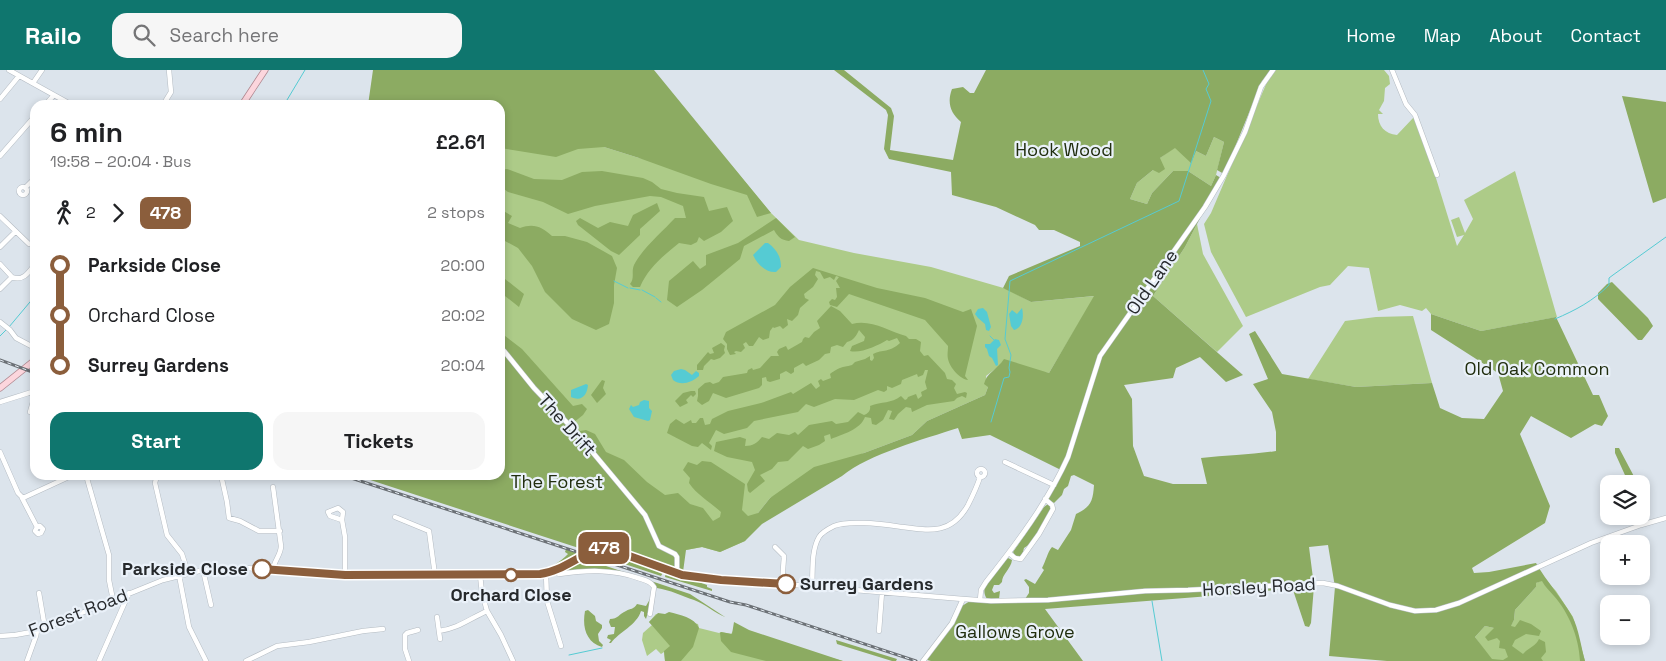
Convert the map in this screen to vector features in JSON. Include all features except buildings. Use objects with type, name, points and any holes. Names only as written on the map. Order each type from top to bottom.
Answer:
[{"type":"main road","points":[[245,100],[264,70]]},
{"type":"main road","points":[[0,388],[30,364]]},
{"type":"street","points":[[9,70],[63,100]]},
{"type":"street","points":[[33,83],[42,70]]},
{"type":"street","points":[[166,100],[171,92],[169,70]]},
{"type":"street","name":"Old Lane","points":[[980,600],[981,590],[1023,534],[1045,500],[1068,457],[1100,356],[1205,207],[1245,132],[1261,87],[1272,70]]},
{"type":"street","points":[[1392,70],[1406,104],[1415,115],[1437,175]]},
{"type":"street","points":[[0,99],[19,76]]},
{"type":"street","points":[[50,100],[54,95]]},
{"type":"street","points":[[0,156],[30,122]]},
{"type":"street","points":[[26,188],[30,184]]},
{"type":"street","points":[[0,216],[29,244]]},
{"type":"street","points":[[0,247],[15,232]]},
{"type":"street","points":[[0,264],[12,277],[20,279],[26,276],[30,271]]},
{"type":"street","points":[[0,289],[12,277]]},
{"type":"street","points":[[0,322],[16,338],[30,345]]},
{"type":"street","name":"The Drift","points":[[505,352],[534,388],[574,430],[645,515],[659,546],[675,554],[677,557],[677,573]]},
{"type":"street","points":[[0,402],[30,392]]},
{"type":"street","points":[[0,452],[18,493],[37,527]]},
{"type":"street","points":[[1005,462],[1054,484]]},
{"type":"street","points":[[812,586],[815,548],[820,536],[826,531],[837,525],[849,523],[889,525],[927,530],[943,528],[962,515],[977,487],[980,477]]},
{"type":"street","points":[[22,498],[26,498],[63,480]]},
{"type":"street","points":[[87,480],[109,555],[109,580],[113,600]]},
{"type":"street","points":[[156,480],[167,535],[182,554],[188,573]]},
{"type":"street","points":[[222,480],[229,518],[240,521],[259,531],[280,531]]},
{"type":"street","points":[[273,487],[281,550],[274,560],[273,570]]},
{"type":"street","points":[[1009,553],[1015,558],[1021,559],[1039,534],[1053,509],[1052,504],[1045,500]]},
{"type":"street","points":[[395,517],[429,531],[435,576]]},
{"type":"street","name":"Horsley Road","points":[[980,600],[1048,600],[1145,591],[1323,583],[1338,586],[1390,605],[1415,611],[1436,610],[1459,603],[1592,543],[1666,518]]},
{"type":"street","points":[[342,520],[345,537],[345,575]]},
{"type":"street","points":[[775,547],[784,556],[782,584]]},
{"type":"street","name":"Forest Road","points":[[0,636],[37,631],[129,593],[180,575],[203,570],[246,568],[345,575],[546,574],[554,572],[603,548],[620,552],[677,573],[721,580],[980,600]]},
{"type":"street","points":[[203,570],[211,605]]},
{"type":"street","points":[[554,572],[559,574],[610,571],[650,582],[654,585],[650,614]]},
{"type":"street","points":[[480,574],[482,593],[487,611],[502,635],[513,661]]},
{"type":"street","points":[[546,574],[547,601],[561,646]]},
{"type":"street","points":[[180,575],[189,627],[206,661]]},
{"type":"street","points":[[39,592],[45,628]]},
{"type":"street","points":[[879,630],[882,592]]},
{"type":"street","points":[[99,661],[129,593]]},
{"type":"street","points":[[957,598],[958,608]]},
{"type":"street","points":[[925,659],[952,623],[963,599]]},
{"type":"street","points":[[439,631],[449,630],[487,611]]},
{"type":"street","points":[[438,617],[440,639]]},
{"type":"street","points":[[246,661],[277,646],[383,629]]},
{"type":"street","points":[[409,661],[405,650],[405,636],[407,633],[418,630]]},
{"type":"street","points":[[27,661],[37,631]]},
{"type":"green space","points":[[373,70],[654,70],[771,213],[757,217],[747,195],[604,147],[578,149],[556,157],[505,149],[505,100],[369,100]]},
{"type":"green space","points":[[834,70],[844,70],[891,108],[894,116],[890,150],[953,160],[961,122],[952,111],[950,98],[952,89],[963,87],[970,93],[974,93],[986,70],[1271,70],[1262,81],[1224,174],[1217,170],[1224,142],[1214,137],[1206,156],[1196,151],[1191,163],[1175,148],[1160,158],[1165,169],[1159,173],[1153,170],[1137,183],[1130,199],[1147,204],[1152,193],[1173,171],[1188,171],[1211,186],[1216,175],[1221,178],[1185,247],[1153,296],[1243,375],[1226,382],[1200,357],[1176,368],[1173,378],[1124,385],[1132,399],[1133,446],[1144,476],[1173,484],[1207,484],[1201,458],[1276,451],[1276,432],[1272,412],[1253,384],[1268,379],[1249,334],[1255,331],[1282,374],[1356,387],[1432,383],[1440,408],[1462,418],[1484,419],[1503,391],[1498,373],[1431,330],[1431,314],[1481,331],[1556,317],[1593,395],[1599,395],[1608,416],[1602,426],[1595,424],[1571,438],[1531,416],[1520,434],[1550,506],[1545,523],[1472,568],[1474,573],[1489,572],[1536,563],[1572,616],[1585,661],[1580,661],[1578,644],[1569,618],[1542,581],[1536,583],[1536,587],[1515,610],[1511,626],[1515,627],[1520,620],[1531,624],[1541,631],[1539,636],[1526,634],[1515,640],[1512,646],[1523,654],[1539,639],[1545,642],[1546,652],[1541,658],[1543,661],[1387,661],[1329,656],[1335,587],[1328,545],[1309,547],[1314,586],[1311,623],[1309,627],[1305,626],[1292,587],[1261,592],[1045,609],[1083,661],[927,660],[958,616],[962,606],[970,601],[1025,599],[1029,593],[1029,587],[1024,580],[1026,579],[1035,584],[1044,570],[1042,568],[1050,549],[1052,547],[1058,550],[1071,530],[1076,514],[1088,506],[1094,491],[1094,485],[1074,475],[1071,476],[1068,486],[1064,489],[1062,495],[1054,503],[1048,497],[1063,471],[990,435],[962,439],[958,428],[897,448],[853,468],[762,524],[745,541],[720,552],[702,547],[686,550],[683,572],[612,546],[603,545],[588,551],[370,480],[505,480],[505,336],[522,349],[573,406],[582,404],[587,409],[573,423],[580,431],[586,430],[595,434],[606,452],[624,460],[647,482],[665,495],[678,493],[690,504],[703,508],[713,521],[720,517],[721,512],[700,495],[689,483],[690,478],[683,470],[688,462],[697,465],[702,461],[711,462],[745,484],[742,510],[748,516],[758,513],[770,498],[814,467],[864,453],[912,435],[927,421],[985,395],[988,387],[984,384],[985,380],[1004,359],[1049,373],[1094,296],[1031,302],[1003,288],[1009,276],[1080,246],[1080,242],[1054,230],[1039,230],[1035,225],[996,207],[952,195],[951,172],[889,159],[884,149],[888,115],[886,110]],"holes":[[[1485,626],[1494,628],[1485,637],[1488,641],[1497,638],[1500,641],[1499,648],[1505,649],[1508,657],[1503,660],[1492,659],[1475,637]]]},
{"type":"green space","points":[[1276,70],[1384,70],[1389,76],[1390,84],[1385,88],[1384,101],[1379,110],[1383,114],[1378,114],[1379,122],[1383,129],[1397,135],[1414,117],[1435,175],[1457,246],[1464,235],[1457,237],[1451,220],[1459,217],[1465,233],[1473,219],[1464,200],[1515,171],[1557,317],[1481,331],[1431,314],[1426,308],[1422,311],[1400,305],[1378,311],[1369,268],[1348,266],[1330,285],[1320,287],[1246,317],[1211,252],[1204,224],[1211,213],[1267,82]]},
{"type":"green space","points":[[1622,96],[1666,102],[1666,198],[1653,203]]},
{"type":"green space","points":[[1214,137],[1224,142],[1216,175],[1211,186],[1188,171],[1173,171],[1152,193],[1147,204],[1130,199],[1137,183],[1153,170],[1160,158],[1175,147],[1196,151],[1206,156]]},
{"type":"green space","points":[[505,138],[604,147],[639,158],[732,166],[771,213],[799,240],[854,253],[931,267],[1007,289],[1031,302],[1095,296],[1049,373],[999,366],[986,376],[988,387],[985,395],[927,421],[912,435],[864,453],[770,498],[758,513],[745,541],[720,552],[702,547],[686,550],[505,348]]},
{"type":"green space","points":[[505,169],[534,179],[562,180],[582,172],[602,171],[643,178],[661,189],[704,197],[709,211],[727,207],[733,221],[721,232],[704,241],[699,237],[697,242],[691,245],[679,243],[652,268],[640,287],[633,287],[630,284],[634,265],[647,247],[675,218],[686,218],[683,206],[661,197],[650,196],[595,206],[568,214],[543,202],[508,192],[505,190]]},
{"type":"green space","points":[[657,203],[660,211],[640,229],[640,235],[619,255],[578,225],[576,221],[580,218],[598,228],[610,222],[628,226],[633,215]]},
{"type":"green space","points":[[505,212],[512,216],[508,223],[520,228],[538,227],[552,236],[565,236],[587,242],[612,256],[617,268],[614,285],[614,303],[609,324],[596,330],[572,319],[545,292],[532,266],[518,248],[505,241]]},
{"type":"green space","points":[[776,218],[795,237],[789,241],[784,240],[774,230],[744,246],[740,259],[702,290],[677,307],[667,300],[669,281],[693,261],[700,269],[706,265],[706,255],[738,243]]},
{"type":"green space","points":[[1197,224],[1203,254],[1243,326],[1217,352],[1153,296],[1185,247]]},
{"type":"green space","points":[[813,268],[877,288],[925,298],[963,312],[971,309],[977,326],[965,376],[968,380],[962,378],[953,369],[948,359],[948,346],[925,320],[849,294],[837,307],[830,305],[829,302],[837,297],[836,288],[840,288],[836,281],[839,277],[836,276],[834,280],[830,277],[824,279],[820,272],[816,271],[815,275],[818,279],[813,287],[804,294],[805,298],[809,300],[800,308],[798,315],[792,321],[787,319],[788,325],[783,329],[780,326],[773,327],[769,338],[763,340],[759,337],[753,346],[749,346],[746,342],[743,344],[745,348],[741,352],[736,351],[734,352],[736,354],[730,355],[727,344],[723,339],[726,332],[775,305],[790,287]]},
{"type":"green space","points":[[505,279],[524,294],[519,307],[505,296]]},
{"type":"green space","points":[[1612,282],[1648,318],[1653,326],[1642,340],[1638,340],[1598,299],[1598,293],[1607,284]]},
{"type":"green space","points":[[831,306],[840,311],[852,324],[873,324],[921,342],[920,351],[924,356],[928,355],[945,373],[947,379],[952,380],[956,384],[954,388],[957,394],[967,393],[966,398],[962,396],[954,401],[927,405],[912,412],[911,408],[906,407],[894,420],[889,419],[892,411],[888,410],[883,420],[876,425],[872,424],[871,418],[865,417],[851,431],[831,439],[830,434],[824,436],[825,441],[819,445],[808,449],[803,446],[788,461],[778,462],[772,469],[760,475],[765,481],[750,493],[747,484],[755,470],[752,462],[727,457],[714,451],[716,442],[740,437],[746,439],[745,446],[757,442],[762,437],[769,439],[777,433],[789,435],[795,432],[798,435],[809,425],[832,421],[836,424],[848,422],[858,412],[864,415],[867,414],[870,406],[894,400],[901,396],[905,400],[916,394],[918,399],[922,396],[921,392],[927,389],[925,382],[928,370],[925,370],[923,375],[918,377],[917,374],[902,380],[901,384],[892,388],[887,386],[887,390],[884,392],[878,390],[854,400],[835,399],[814,407],[806,404],[798,412],[754,421],[747,428],[724,434],[716,430],[709,443],[712,446],[711,450],[702,443],[698,447],[692,446],[667,433],[670,424],[676,419],[684,424],[691,420],[692,423],[696,423],[700,418],[703,418],[705,425],[710,424],[712,419],[728,411],[761,403],[791,392],[793,394],[811,383],[816,389],[820,386],[818,381],[831,378],[830,374],[837,370],[870,356],[872,361],[874,358],[873,354],[889,350],[900,343],[897,338],[887,340],[864,350],[850,351],[852,346],[864,341],[865,337],[859,330],[854,338],[843,347],[837,345],[831,347],[830,353],[825,354],[819,360],[806,366],[803,363],[794,368],[794,372],[791,374],[786,371],[780,374],[780,379],[770,382],[767,381],[766,377],[762,378],[762,385],[759,388],[726,398],[713,393],[709,401],[702,405],[697,401],[698,389],[705,383],[710,382],[713,384],[719,382],[723,377],[747,373],[752,368],[753,370],[760,368],[771,356],[779,356],[777,352],[779,349],[786,346],[788,350],[802,342],[805,337],[809,338],[820,328],[817,321]]},
{"type":"green space","points":[[1413,316],[1432,383],[1356,387],[1308,379],[1345,321],[1376,317]]},
{"type":"green space","points":[[721,343],[725,346],[725,353],[720,358],[711,359],[704,366],[703,370],[697,370],[697,365],[708,352],[710,354],[714,353],[712,348]]},
{"type":"green space","points":[[602,380],[605,381],[603,388],[606,394],[597,403],[591,395]]},
{"type":"green space","points":[[695,391],[696,394],[693,397],[691,395],[686,400],[688,403],[680,407],[675,401],[683,393]]},
{"type":"green space","points":[[1615,448],[1619,448],[1633,475],[1625,475],[1615,453]]},
{"type":"green space","points":[[1048,504],[1052,507],[1052,512],[1030,544],[1024,548],[1022,556],[1016,557],[1013,552]]},
{"type":"green space","points":[[566,549],[582,555],[553,570],[538,573],[538,570],[551,567],[565,557],[568,554],[565,552]]},
{"type":"green space","points":[[607,550],[664,571],[661,576],[594,554]]},
{"type":"green space","points":[[1008,558],[1012,560],[1003,576],[1002,582],[999,585],[994,585],[992,590],[994,593],[1000,591],[999,599],[987,599],[985,588],[990,577]]},
{"type":"green space","points":[[585,559],[648,580],[613,570],[558,572]]},
{"type":"green space","points":[[666,572],[683,578],[698,579],[699,582],[707,585],[712,591],[665,577]]},
{"type":"green space","points":[[1545,579],[1556,591],[1573,617],[1585,661],[1492,661],[1475,637],[1485,626],[1508,631],[1514,620],[1515,610],[1536,587],[1536,583]]},
{"type":"green space","points":[[648,580],[690,594],[725,617],[698,602],[657,588],[655,584]]},
{"type":"green space","points":[[650,599],[652,599],[646,619],[644,612],[641,611],[632,624],[609,643],[611,640],[607,638],[608,635],[614,634],[615,627],[611,627],[610,619],[617,617],[637,604],[646,606]]},
{"type":"green space","points":[[588,610],[595,616],[596,621],[602,625],[598,634],[599,641],[603,645],[602,647],[592,642],[586,633],[584,617],[585,611]]},
{"type":"green space","points":[[669,612],[682,615],[694,621],[699,628],[693,647],[681,661],[665,661],[664,651],[670,646],[649,622],[658,613],[665,614]]},
{"type":"green space","points":[[656,614],[698,624],[699,628],[719,633],[731,634],[733,631],[843,661],[665,661],[664,652],[661,654],[656,649],[647,656],[642,640],[643,633],[652,625],[649,622]]},
{"type":"green space","points":[[734,622],[749,630],[843,661],[766,661],[731,652],[721,641],[720,633],[732,634]]},
{"type":"green space","points":[[836,640],[897,659],[892,661],[837,644]]},
{"type":"water","points":[[765,243],[771,245],[779,256],[781,267],[776,272],[762,267],[753,255]]},
{"type":"water","points":[[983,308],[987,312],[991,327],[989,331],[986,330],[985,324],[975,314],[978,309]]},
{"type":"water","points":[[1022,308],[1023,318],[1021,324],[1014,330],[1011,326],[1009,314],[1012,310],[1017,314]]},
{"type":"water","points":[[995,339],[999,340],[1001,345],[997,349],[998,365],[996,366],[985,347],[985,344],[990,344]]},
{"type":"water","points":[[681,369],[692,375],[696,371],[699,373],[699,376],[686,383],[676,382],[671,375],[674,371]]},
{"type":"water","points":[[586,384],[588,385],[583,397],[578,399],[571,397],[571,390]]},
{"type":"water","points":[[644,400],[649,401],[649,408],[652,411],[648,421],[634,417],[629,409],[631,405],[633,407],[639,405]]},
{"type":"waterway","points":[[287,100],[305,70]]},
{"type":"waterway","points":[[991,422],[1004,378],[1009,377],[1010,372],[1011,355],[1005,339],[1010,281],[1179,201],[1211,101],[1206,89],[1209,84],[1203,70]]},
{"type":"waterway","points":[[1555,319],[1577,309],[1597,296],[1609,285],[1609,278],[1666,237]]},
{"type":"waterway","points":[[614,281],[628,288]]},
{"type":"waterway","points":[[630,288],[640,290]]},
{"type":"waterway","points":[[642,290],[655,297]]},
{"type":"waterway","points":[[656,298],[661,302]]},
{"type":"waterway","points":[[9,327],[30,302]]},
{"type":"waterway","points":[[0,336],[6,330]]},
{"type":"waterway","points":[[990,336],[994,340]]},
{"type":"waterway","points":[[1152,601],[1162,661]]},
{"type":"waterway","points":[[569,655],[602,648]]},
{"type":"railway","points":[[0,360],[30,371]]},
{"type":"railway","points":[[357,480],[916,661]]},
{"type":"bus line","name":"478","points":[[262,569],[345,575],[546,574],[564,568],[598,549],[607,548],[682,575],[721,580],[786,584]]},
{"type":"place","name":"Parkside Close","points":[[262,569]]},
{"type":"place","name":"Orchard Close","points":[[511,575]]},
{"type":"place","name":"Surrey Gardens","points":[[786,584]]},
{"type":"park label","name":"Hook Wood","points":[[1064,150]]},
{"type":"park label","name":"Old Oak Common","points":[[1537,369]]},
{"type":"park label","name":"The Forest","points":[[557,482]]},
{"type":"park label","name":"Gallows Grove","points":[[1015,632]]}]
